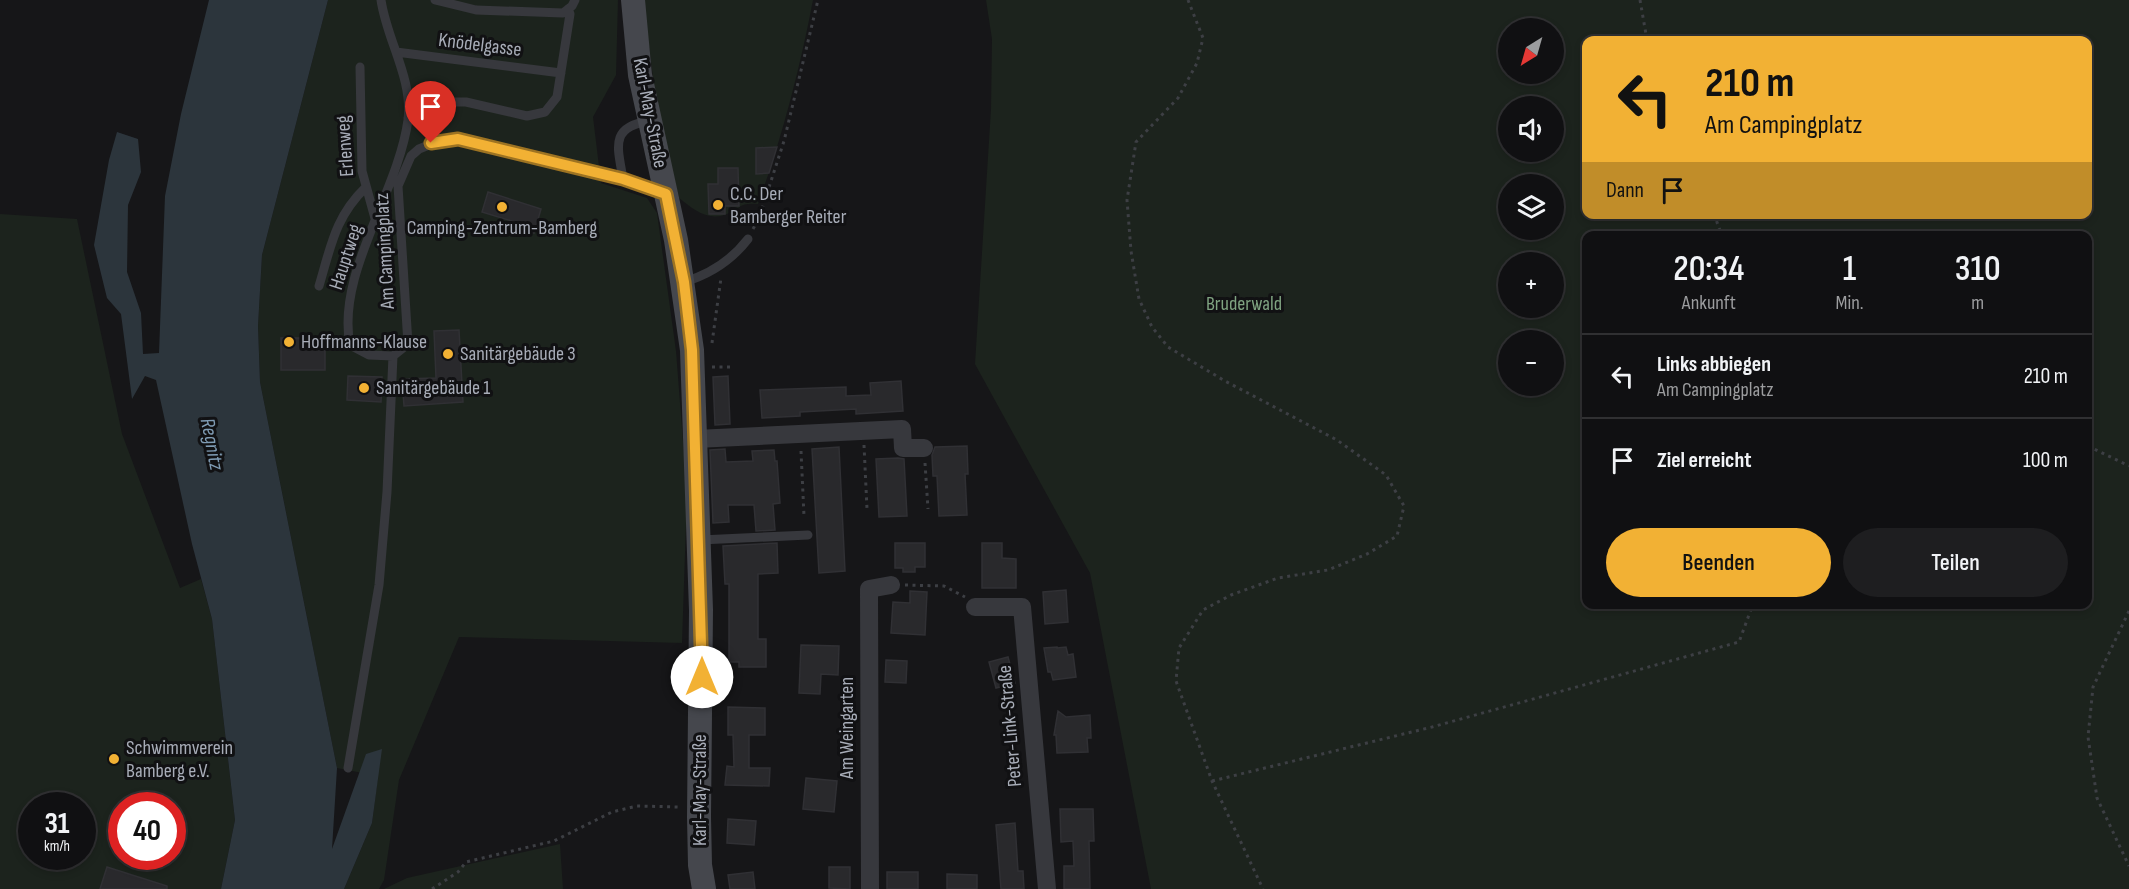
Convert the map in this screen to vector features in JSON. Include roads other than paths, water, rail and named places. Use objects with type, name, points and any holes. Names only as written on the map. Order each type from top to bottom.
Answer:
[{"type":"street","name":"Karl-May-Straße","points":[[633,0],[640,75],[684,282],[692,350],[700,540],[702,677],[699,808],[700,865],[704,889]]},
{"type":"street","points":[[696,439],[902,429],[903,448],[924,448]]},
{"type":"street","name":"Am Weingarten","points":[[870,889],[869,589],[891,585]]},
{"type":"street","name":"Peter-Link-Straße","points":[[975,607],[1022,607],[1047,889]]},
{"type":"lane","name":"Hauptweg","points":[[381,0],[384,24],[408,87],[408,118],[401,152],[354,277],[346,324],[350,345],[369,355],[393,356]]},
{"type":"lane","points":[[435,0],[486,10],[563,13],[575,0]]},
{"type":"lane","points":[[408,118],[441,102],[466,102],[527,116],[545,112],[557,97],[570,14],[568,9]]},
{"type":"lane","name":"Knödelgasse","points":[[396,52],[561,73]]},
{"type":"lane","name":"Erlenweg","points":[[360,66],[362,171],[376,222]]},
{"type":"lane","points":[[623,179],[618,144],[621,133],[632,124],[650,121]]},
{"type":"lane","name":"Am Campingplatz","points":[[393,356],[408,344],[398,186],[411,156],[419,149],[441,140],[458,139],[623,179],[666,194]]},
{"type":"lane","points":[[319,286],[335,233],[350,203],[366,187]]},
{"type":"lane","points":[[684,282],[702,277],[718,268],[748,238]]},
{"type":"lane","points":[[348,768],[379,585],[387,492],[393,356]]},
{"type":"lane","points":[[700,540],[808,535]]},
{"type":"water","name":"Regnitz","points":[[209,0],[328,0],[262,255],[258,326],[260,382],[337,768],[332,849],[366,754],[382,749],[372,823],[344,889],[221,889],[235,820],[212,619],[192,544],[156,380],[145,376],[132,399],[121,314],[107,298],[94,245],[109,160],[117,132],[138,139],[141,172],[128,205],[127,272],[141,313],[143,354],[159,353],[165,196],[181,114]]},
{"type":"place","name":"C.C. Der Bamberger Reiter","points":[[718,205]]},
{"type":"place","name":"Camping-Zentrum-Bamberg","points":[[502,207]]},
{"type":"place","name":"Hoffmanns-Klause","points":[[289,342]]},
{"type":"place","name":"Sanitärgebäude 3","points":[[448,354]]},
{"type":"place","name":"Sanitärgebäude 1","points":[[364,388]]},
{"type":"place","name":"Schwimmverein Bamberg e.V.","points":[[114,759]]},
{"type":"park label","name":"Bruderwald","points":[[1244,304]]}]
